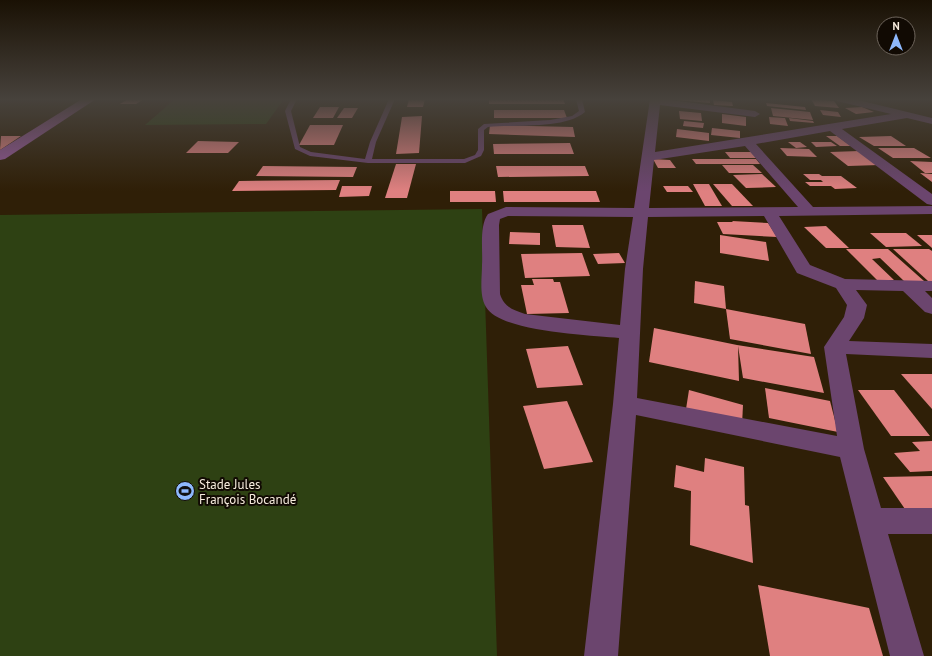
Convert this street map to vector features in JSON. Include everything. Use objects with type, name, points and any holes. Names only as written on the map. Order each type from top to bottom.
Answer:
[{"type":"main road","points":[[0,156],[42,130]]},
{"type":"street","points":[[601,656],[625,404],[634,269],[642,213],[650,130]]},
{"type":"street","points":[[761,130],[765,139]]},
{"type":"street","points":[[647,157],[748,142],[817,130]]},
{"type":"street","points":[[835,130],[932,201]]},
{"type":"street","points":[[748,142],[809,211]]},
{"type":"street","points":[[630,333],[522,320],[504,313],[494,304],[491,294],[491,225],[493,217],[506,211],[642,213],[932,210]]},
{"type":"street","points":[[769,212],[802,269],[843,284],[932,286]]},
{"type":"street","points":[[843,284],[857,305],[854,318],[834,347],[851,449],[907,656]]},
{"type":"street","points":[[908,286],[932,308]]},
{"type":"street","points":[[834,347],[932,351]]},
{"type":"street","points":[[625,404],[851,449]]},
{"type":"street","points":[[870,521],[932,521]]},
{"type":"lane","points":[[293,130],[297,148],[310,154],[368,161],[465,161],[478,156],[481,150],[481,130]]},
{"type":"lane","points":[[368,161],[373,142],[378,130]]},
{"type":"green space","name":"Stade Jules François Bocandé","points":[[482,209],[497,656],[0,656],[0,215]]},
{"type":"building","points":[[307,130],[341,130],[334,145],[299,145]]},
{"type":"building","points":[[400,130],[421,130],[419,153],[396,154]]},
{"type":"building","points":[[489,130],[574,130],[575,137],[489,134]]},
{"type":"building","points":[[677,130],[682,130],[709,133],[709,141],[676,137]]},
{"type":"building","points":[[712,130],[740,131],[740,138],[711,135]]},
{"type":"building","points":[[1,136],[21,136],[0,150]]},
{"type":"building","points":[[826,136],[837,136],[851,146],[840,146]]},
{"type":"building","points":[[891,136],[906,146],[874,146],[859,137]]},
{"type":"building","points":[[198,141],[239,142],[228,153],[186,153]]},
{"type":"building","points":[[788,142],[800,142],[807,147],[796,148]]},
{"type":"building","points":[[811,142],[831,142],[837,146],[816,147]]},
{"type":"building","points":[[570,143],[574,154],[494,154],[493,144]]},
{"type":"building","points":[[780,148],[809,149],[817,157],[787,156]]},
{"type":"building","points":[[878,148],[914,148],[931,158],[893,158]]},
{"type":"building","points":[[859,151],[879,165],[848,166],[830,152]]},
{"type":"building","points":[[725,152],[752,152],[758,158],[730,158]]},
{"type":"building","points":[[653,159],[670,160],[676,168],[658,168]]},
{"type":"building","points":[[692,159],[756,159],[760,164],[696,164]]},
{"type":"building","points":[[910,161],[932,162],[932,173],[925,173]]},
{"type":"building","points":[[396,164],[416,164],[407,198],[385,198]]},
{"type":"building","points":[[722,165],[753,165],[762,173],[729,173]]},
{"type":"building","points":[[263,166],[357,167],[353,177],[256,176]]},
{"type":"building","points":[[496,166],[585,166],[589,176],[498,177]]},
{"type":"building","points":[[920,173],[932,174],[932,182]]},
{"type":"building","points":[[762,174],[776,187],[746,188],[733,175]]},
{"type":"building","points":[[803,174],[841,176],[857,188],[835,189],[831,186],[810,186],[805,182],[823,182],[821,180],[810,180]]},
{"type":"building","points":[[340,180],[336,190],[232,191],[239,181]]},
{"type":"building","points":[[693,184],[709,184],[722,206],[705,206]]},
{"type":"building","points":[[713,184],[732,184],[753,206],[732,206]]},
{"type":"building","points":[[342,186],[372,186],[369,196],[339,197]]},
{"type":"building","points":[[663,186],[688,186],[693,192],[667,192]]},
{"type":"building","points":[[450,191],[495,191],[496,202],[450,202]]},
{"type":"building","points":[[503,191],[596,191],[600,202],[504,202]]},
{"type":"building","points":[[732,221],[768,223],[777,237],[723,234],[717,222],[733,222]]},
{"type":"building","points":[[552,225],[583,225],[590,248],[556,247]]},
{"type":"building","points":[[826,226],[849,248],[826,248],[804,227]]},
{"type":"building","points":[[510,232],[540,233],[540,245],[509,244]]},
{"type":"building","points":[[870,233],[906,233],[922,246],[886,247]]},
{"type":"building","points":[[720,235],[766,242],[769,261],[720,253]]},
{"type":"building","points":[[917,235],[932,235],[932,248]]},
{"type":"building","points":[[846,249],[888,249],[924,281],[904,281],[880,258],[872,259],[894,280],[877,280]]},
{"type":"building","points":[[893,249],[929,249],[932,251],[932,281],[928,281]]},
{"type":"building","points":[[582,253],[590,276],[525,278],[521,254]]},
{"type":"building","points":[[619,253],[625,263],[598,264],[593,254]]},
{"type":"building","points":[[532,279],[553,279],[554,282],[560,282],[569,313],[527,314],[521,285],[534,285]]},
{"type":"building","points":[[695,281],[724,286],[726,309],[694,303]]},
{"type":"building","points":[[726,309],[805,324],[811,354],[730,339]]},
{"type":"building","points":[[654,328],[737,345],[814,357],[824,393],[743,378],[738,346],[739,381],[649,362]]},
{"type":"building","points":[[568,346],[583,385],[537,388],[526,349]]},
{"type":"building","points":[[901,374],[932,374],[932,409]]},
{"type":"building","points":[[765,388],[830,401],[838,432],[769,418]]},
{"type":"building","points":[[689,390],[743,405],[742,425],[686,409]]},
{"type":"building","points":[[858,390],[894,390],[930,436],[891,436]]},
{"type":"building","points":[[567,401],[593,462],[544,469],[523,406]]},
{"type":"building","points":[[932,441],[932,471],[910,472],[894,453],[920,451],[912,442]]},
{"type":"building","points":[[705,458],[744,467],[745,505],[749,506],[753,563],[690,545],[691,491],[674,487],[676,465],[704,472]]},
{"type":"building","points":[[932,476],[932,512],[907,512],[883,477]]},
{"type":"building","points":[[758,585],[869,608],[883,656],[770,656]]},
{"type":"place","name":"Stade Jules François Bocandé","points":[[185,491]]}]
